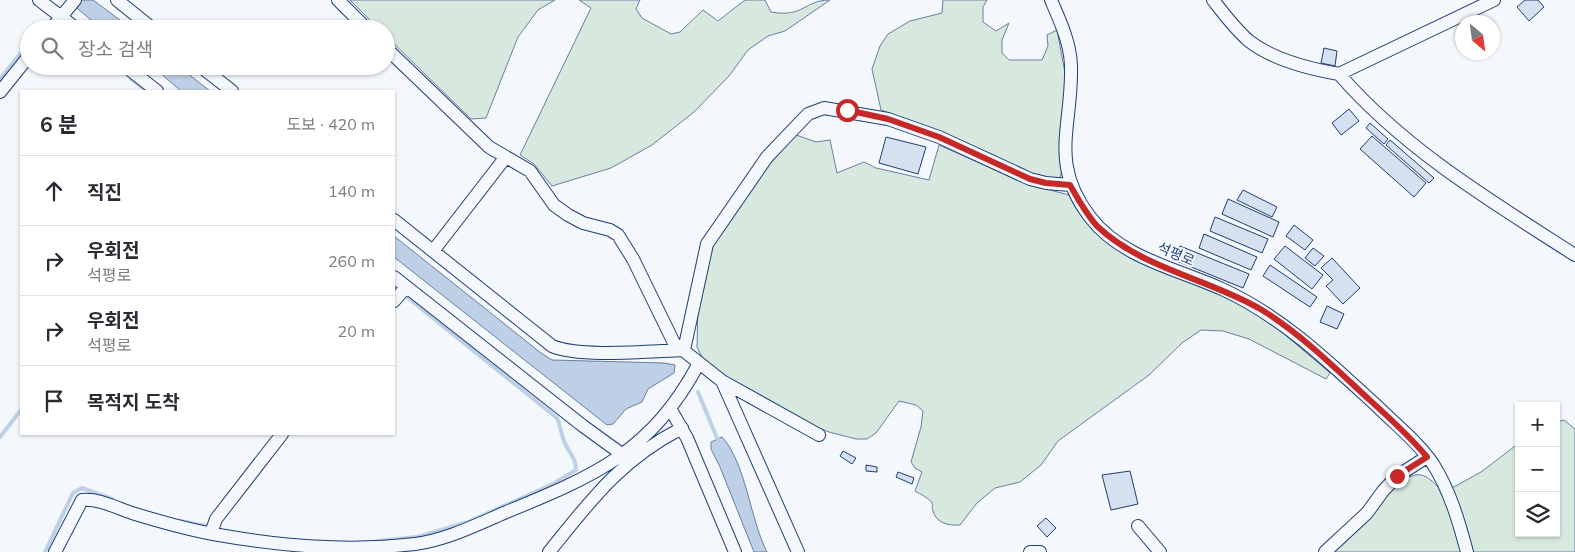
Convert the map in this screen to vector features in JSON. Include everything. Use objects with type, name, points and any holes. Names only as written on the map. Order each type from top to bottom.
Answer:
[{"type":"street","points":[[39,0],[67,20]]},
{"type":"street","points":[[59,20],[75,0]]},
{"type":"street","points":[[117,0],[142,20]]},
{"type":"street","points":[[338,0],[358,20]]},
{"type":"street","name":"석평로","points":[[1051,0],[1067,42],[1071,64],[1065,163],[1070,185],[1091,218],[1118,242],[1164,266],[1242,298],[1303,339],[1389,418],[1427,457],[1442,480],[1453,505],[1467,552]]},
{"type":"street","points":[[1213,0],[1249,41],[1270,54],[1339,74],[1369,104],[1442,167],[1575,255]]},
{"type":"street","points":[[1339,74],[1494,0]]},
{"type":"street","points":[[395,57],[469,130],[505,158],[530,171],[554,205],[568,215],[618,235],[633,259],[674,343],[722,381],[819,435]]},
{"type":"street","points":[[0,92],[20,67]]},
{"type":"street","points":[[137,75],[156,90]]},
{"type":"street","points":[[212,75],[231,90]]},
{"type":"street","points":[[684,350],[707,244],[767,158],[808,114],[824,108],[888,119],[939,137],[1030,179],[1046,183],[1070,185]]},
{"type":"street","points":[[433,251],[505,158]]},
{"type":"street","points":[[395,221],[543,339],[562,351],[684,350]]},
{"type":"street","points":[[395,278],[583,426],[623,455]]},
{"type":"street","points":[[395,300],[406,287]]},
{"type":"street","points":[[55,552],[76,507],[82,500],[90,499],[134,514],[211,534],[306,548],[384,547],[418,544],[452,535],[556,492],[599,470],[623,455],[659,424],[671,410],[699,363]]},
{"type":"street","points":[[722,381],[798,552]]},
{"type":"street","points":[[671,410],[682,428],[735,552]]},
{"type":"street","points":[[549,552],[605,483],[636,457],[682,428]]},
{"type":"street","points":[[211,534],[216,519],[281,435]]},
{"type":"street","points":[[1325,552],[1367,514],[1382,490],[1397,476],[1427,457]]},
{"type":"street","points":[[1138,526],[1160,552]]},
{"type":"street","points":[[1030,552],[1040,552]]},
{"type":"shaded area","points":[[350,0],[555,0],[538,10],[518,37],[486,118],[471,119],[395,45],[395,20],[370,20]]},
{"type":"shaded area","points":[[579,0],[640,0],[636,9],[642,18],[671,34],[680,32],[703,10],[718,21],[745,0],[765,0],[771,12],[790,13],[814,3],[830,0],[785,31],[768,36],[748,50],[729,76],[694,112],[652,145],[611,168],[552,186],[534,164],[520,155],[591,8]]},
{"type":"shaded area","points":[[943,0],[987,0],[983,7],[983,22],[996,31],[1009,23],[1002,40],[1002,53],[1009,60],[1042,60],[1048,46],[1047,35],[1057,30],[1066,78],[1063,167],[1060,177],[1052,184],[991,154],[881,110],[872,69],[880,46],[888,34],[910,21],[942,13]]},
{"type":"shaded area","points":[[796,135],[816,142],[830,140],[837,173],[864,162],[876,168],[929,180],[939,145],[1027,184],[1069,195],[1082,217],[1097,234],[1156,269],[1230,299],[1269,321],[1330,373],[1326,379],[1249,339],[1223,331],[1201,330],[1182,343],[1149,375],[1058,441],[1041,465],[1020,482],[995,488],[977,503],[960,525],[944,523],[935,515],[931,501],[915,491],[922,472],[915,468],[911,462],[921,427],[923,411],[916,405],[899,401],[876,433],[867,439],[856,439],[829,432],[799,420],[723,378],[703,359],[697,347],[698,302],[714,242],[752,184]]},
{"type":"shaded area","points":[[1564,420],[1575,429],[1575,552],[1333,552],[1353,534],[1384,498],[1405,479],[1415,475],[1422,475],[1438,487],[1454,487],[1481,472],[1515,446],[1515,537],[1560,537],[1560,421]]},
{"type":"water","points":[[67,0],[93,0],[120,20],[91,20]]},
{"type":"water","points":[[162,75],[190,75],[209,90],[180,90]]},
{"type":"water","points":[[395,237],[552,360],[664,363],[675,365],[674,373],[648,389],[642,402],[626,409],[613,424],[607,425],[395,258]]},
{"type":"water","points":[[722,437],[737,461],[756,524],[767,552],[754,552],[711,449],[711,442]]},
{"type":"building","points":[[1525,0],[1538,0],[1544,7],[1529,21],[1517,7]]},
{"type":"building","points":[[1324,48],[1337,51],[1335,66],[1321,63]]},
{"type":"building","points":[[1349,109],[1359,121],[1341,135],[1332,123]]},
{"type":"building","points":[[1370,123],[1388,139],[1384,144],[1366,128]]},
{"type":"building","points":[[1372,136],[1426,183],[1414,197],[1360,149]]},
{"type":"building","points":[[886,137],[926,147],[918,174],[879,163]]},
{"type":"building","points":[[1390,140],[1434,178],[1429,183],[1386,145]]},
{"type":"building","points":[[1243,190],[1277,207],[1272,217],[1237,200]]},
{"type":"building","points":[[1228,199],[1279,222],[1273,237],[1222,214]]},
{"type":"building","points":[[1215,217],[1268,239],[1262,253],[1210,231]]},
{"type":"building","points":[[1294,225],[1313,240],[1305,250],[1286,236]]},
{"type":"building","points":[[1204,234],[1257,257],[1251,270],[1199,248]]},
{"type":"building","points":[[1180,246],[1249,274],[1243,288],[1174,260]]},
{"type":"building","points":[[1285,246],[1323,275],[1312,289],[1274,259]]},
{"type":"building","points":[[1313,248],[1324,256],[1315,266],[1305,258]]},
{"type":"building","points":[[1332,258],[1360,288],[1343,304],[1326,286],[1333,280],[1321,268]]},
{"type":"building","points":[[1270,265],[1317,297],[1310,307],[1263,276]]},
{"type":"building","points":[[1327,306],[1344,314],[1337,329],[1320,322]]},
{"type":"building","points":[[843,451],[856,458],[852,464],[840,456]]},
{"type":"building","points":[[866,465],[877,467],[877,472],[866,471]]},
{"type":"building","points":[[1130,471],[1138,504],[1111,510],[1102,475]]},
{"type":"building","points":[[898,472],[914,478],[912,484],[896,477]]},
{"type":"building","points":[[1046,518],[1056,528],[1047,537],[1037,526]]},
{"type":"waterway","points":[[0,79],[20,54]]},
{"type":"waterway","points":[[131,79],[146,90]]},
{"type":"waterway","points":[[378,541],[417,537],[468,522],[553,484],[576,470],[575,462],[564,441],[557,418],[407,297]]},
{"type":"waterway","points":[[698,392],[719,443]]},
{"type":"waterway","points":[[0,437],[20,411]]},
{"type":"waterway","points":[[45,552],[73,493],[82,488],[112,499]]},
{"type":"waterway","points":[[181,521],[206,526]]},
{"type":"route","points":[[847,110],[888,119],[939,137],[1030,179],[1046,183],[1070,185],[1091,218],[1118,242],[1164,266],[1242,298],[1264,312],[1303,339],[1389,418],[1427,457],[1397,476]]}]
